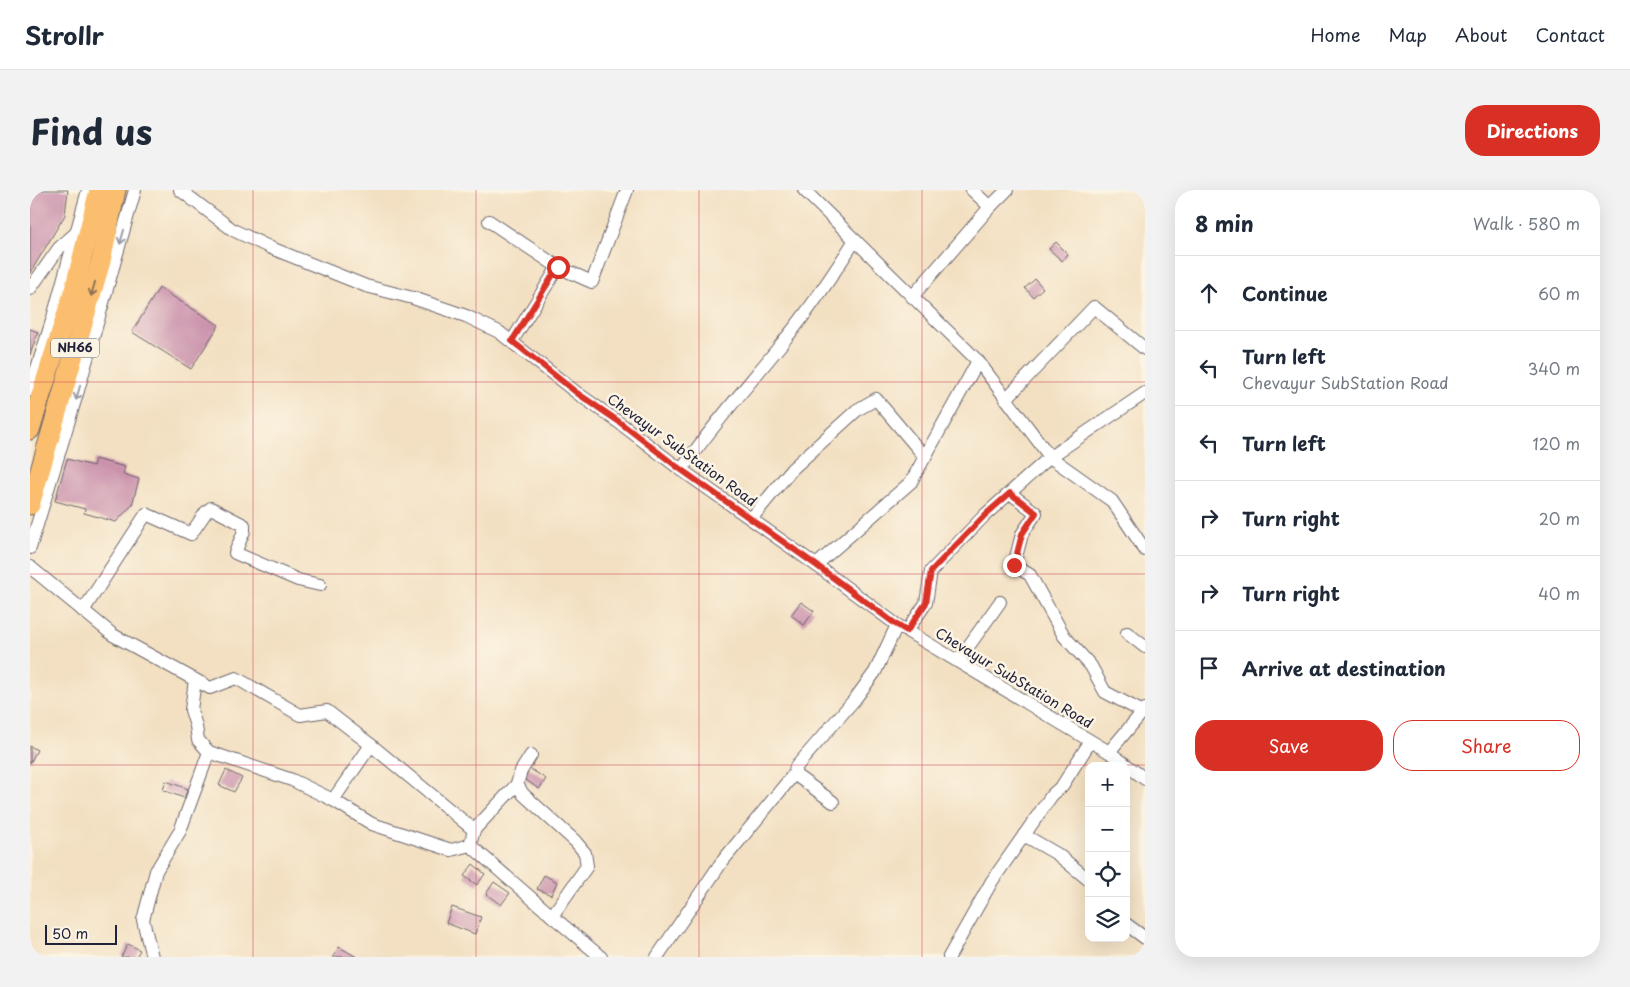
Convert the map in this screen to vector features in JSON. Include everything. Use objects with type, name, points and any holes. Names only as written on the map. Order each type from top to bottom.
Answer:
[{"type":"highway","name":"NH66","points":[[30,427],[74,290],[99,190]]},
{"type":"highway","name":"NH66","points":[[30,505],[58,434],[101,261],[116,190]]},
{"type":"highway","points":[[30,427],[58,434]]},
{"type":"street","points":[[30,390],[52,321],[88,190]]},
{"type":"street","points":[[30,548],[58,434],[135,190]]},
{"type":"street","name":"Chevayur SubStation Road","points":[[180,190],[233,230],[271,248],[366,286],[412,298],[466,316],[499,332],[577,393],[902,628],[1108,752],[1145,779]]},
{"type":"street","points":[[489,221],[558,267],[592,282],[627,190]]},
{"type":"street","points":[[804,190],[978,360],[1050,457],[1112,501],[1145,550]]},
{"type":"street","points":[[972,190],[990,207]]},
{"type":"street","points":[[912,297],[1007,190]]},
{"type":"street","points":[[30,289],[59,248],[76,232]]},
{"type":"street","points":[[682,469],[698,446],[789,336],[833,275],[855,240]]},
{"type":"street","points":[[512,341],[558,267]]},
{"type":"street","points":[[1006,398],[1094,307],[1145,349]]},
{"type":"street","points":[[816,565],[911,482],[978,360]]},
{"type":"street","points":[[657,957],[721,863],[794,774],[796,768],[855,699],[902,628],[926,603],[931,571],[985,515],[1050,457],[1145,393]]},
{"type":"street","points":[[751,519],[792,469],[857,410],[876,399],[925,457]]},
{"type":"street","points":[[1010,493],[1036,513],[1022,534],[1014,565],[1030,575],[1064,636],[1091,666],[1105,692],[1144,710],[1108,752]]},
{"type":"street","points":[[83,611],[146,514],[191,534],[206,512],[211,508],[244,525],[244,532],[234,553],[298,580],[320,585]]},
{"type":"street","points":[[30,567],[112,635],[210,688],[236,678],[300,716],[327,711],[474,830]]},
{"type":"street","points":[[958,661],[1000,602]]},
{"type":"street","points":[[1128,633],[1145,647]]},
{"type":"street","points":[[195,680],[191,710],[198,740],[209,752],[292,780],[333,800],[372,824],[451,850],[470,845]]},
{"type":"street","points":[[949,957],[992,881],[1052,796],[1062,786],[1090,742]]},
{"type":"street","points":[[333,800],[371,745]]},
{"type":"street","points":[[152,957],[143,920],[156,871],[180,831],[209,752]]},
{"type":"street","points":[[470,845],[474,830],[517,784],[531,755]]},
{"type":"street","points":[[794,774],[834,802]]},
{"type":"street","points":[[517,784],[523,794],[575,841],[585,854],[587,866],[564,896],[552,916]]},
{"type":"street","points":[[1024,835],[1057,854],[1085,877]]},
{"type":"street","points":[[470,845],[600,957]]},
{"type":"street","points":[[1130,927],[1145,938]]},
{"type":"building","points":[[32,190],[68,190],[65,215],[30,273],[30,193]]},
{"type":"building","points":[[1056,242],[1068,254],[1062,261],[1049,249]]},
{"type":"building","points":[[1035,279],[1043,288],[1033,297],[1025,288]]},
{"type":"building","points":[[159,288],[219,325],[191,369],[132,332]]},
{"type":"building","points":[[30,329],[38,332],[30,355]]},
{"type":"building","points":[[67,459],[93,466],[95,459],[125,467],[123,474],[139,479],[132,505],[116,522],[84,513],[85,509],[55,501]]},
{"type":"building","points":[[801,602],[814,611],[804,625],[791,615]]},
{"type":"building","points":[[30,746],[37,750],[30,763]]},
{"type":"building","points":[[529,768],[546,779],[539,789],[523,778]]},
{"type":"building","points":[[226,770],[242,778],[234,792],[219,785]]},
{"type":"building","points":[[166,781],[188,789],[184,798],[163,790]]},
{"type":"building","points":[[473,864],[485,874],[477,885],[464,876]]},
{"type":"building","points":[[544,875],[557,882],[551,895],[537,889]]},
{"type":"building","points":[[494,882],[510,893],[501,905],[486,894]]},
{"type":"building","points":[[452,907],[481,917],[475,934],[446,923]]},
{"type":"building","points":[[128,944],[140,950],[136,957],[121,957]]},
{"type":"building","points":[[339,947],[357,957],[333,957]]},
{"type":"route","points":[[558,267],[512,341],[577,393],[897,625],[907,631],[926,603],[931,571],[985,515],[1010,493],[1036,513],[1022,534],[1014,565]]}]
